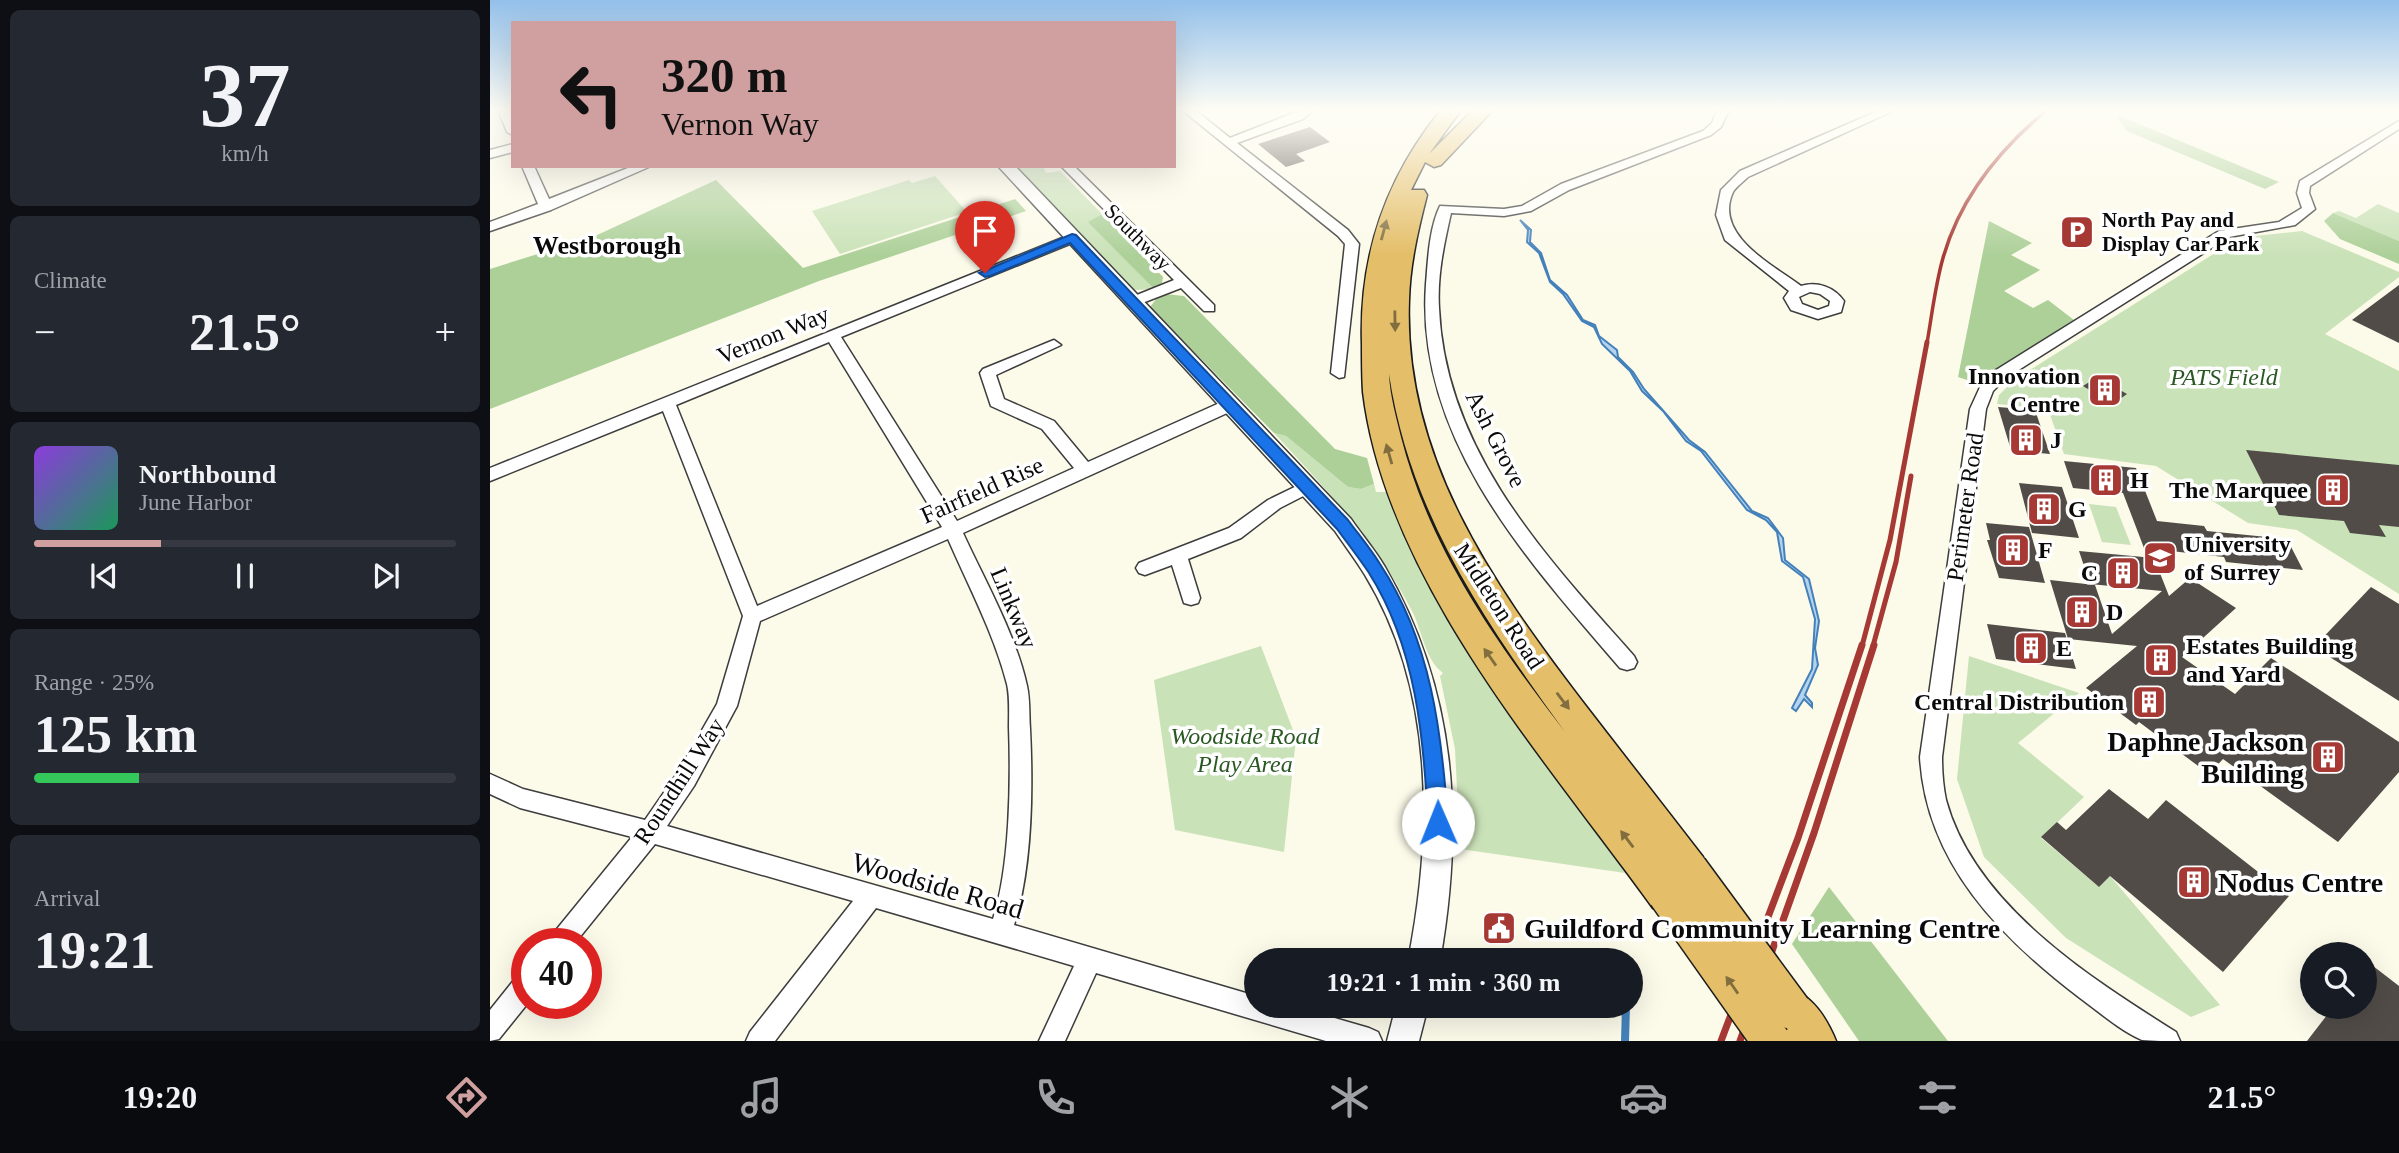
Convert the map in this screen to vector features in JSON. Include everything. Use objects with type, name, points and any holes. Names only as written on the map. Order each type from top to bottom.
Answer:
[{"type":"highway","name":"Midleton Road","points":[[1416,159],[1396,194],[1381,243],[1373,295],[1373,365],[1379,413],[1388,451],[1416,526],[1467,622],[1511,686],[1678,882],[1793,1031]]},
{"type":"highway","name":"Midleton Road","points":[[1434,161],[1416,195],[1406,226],[1399,262],[1395,308],[1401,380],[1413,433],[1426,473],[1467,560],[1502,619],[1678,882]]},
{"type":"street","points":[[1247,159],[1343,233],[1352,244],[1343,306],[1339,373]]},
{"type":"street","name":"Ash Grove","points":[[1627,662],[1537,558],[1479,472],[1453,418],[1433,352],[1430,303],[1432,277],[1445,209],[1505,212],[1525,209],[1565,187],[1641,159]]},
{"type":"street","points":[[1779,159],[1744,174],[1727,190],[1722,215],[1732,240],[1797,290]]},
{"type":"street","name":"Perimeter Road","points":[[2166,1041],[2084,984],[2015,926],[1994,904],[1969,870],[1936,804],[1931,758],[1978,409],[1986,389],[2001,374],[2224,234],[2244,229],[2276,227],[2304,215],[2309,209],[2303,193],[2304,184],[2344,159]]},
{"type":"street","points":[[529,168],[546,207]]},
{"type":"street","points":[[490,227],[640,168]]},
{"type":"street","name":"Southway","points":[[1008,168],[1309,486],[1352,535],[1396,608],[1421,683],[1434,752],[1438,800],[1437,873],[1426,948]]},
{"type":"street","name":"Southway","points":[[1069,168],[1209,308]]},
{"type":"street","name":"Vernon Way","points":[[490,475],[1072,238]]},
{"type":"street","points":[[1132,302],[1182,282]]},
{"type":"street","name":"Linkway","points":[[833,336],[953,530],[1009,657],[1018,688],[1021,756],[1015,869],[1012,896],[1000,934]]},
{"type":"street","points":[[1054,345],[988,373],[997,402],[1048,425],[1084,470]]},
{"type":"street","points":[[667,402],[752,616]]},
{"type":"street","name":"Fairfield Rise","points":[[752,616],[953,530],[1230,405]]},
{"type":"street","points":[[1144,568],[1235,533],[1275,504],[1309,486]]},
{"type":"street","points":[[1178,556],[1191,598]]},
{"type":"street","name":"Roundhill Way","points":[[572,928],[650,832],[687,779],[727,706],[752,616]]},
{"type":"street","name":"Woodside Road","points":[[490,784],[520,798],[650,832],[1369,1041]]},
{"type":"street","points":[[759,1041],[871,896]]},
{"type":"street","points":[[1052,1041],[1088,960]]},
{"type":"street","points":[[490,1030],[511,1004]]},
{"type":"street","points":[[1403,1041],[1409,1018]]},
{"type":"green space","points":[[2193,159],[2223,159],[2279,182],[2265,189]]},
{"type":"green space","points":[[1019,168],[1044,168],[1046,173],[1060,171],[1102,214],[1089,222],[1154,289],[1135,290]]},
{"type":"green space","points":[[935,176],[967,212],[840,254],[812,211],[909,180],[912,183]]},
{"type":"green space","points":[[716,180],[803,268],[1015,199],[1026,211],[819,281],[490,409],[490,269],[595,236]]},
{"type":"green space","points":[[2378,204],[2399,213],[2399,241],[2333,213],[2339,211],[2356,218]]},
{"type":"green space","points":[[2333,213],[2399,241],[2399,264],[2340,239],[2324,221]]},
{"type":"green space","points":[[1102,214],[1163,277],[1162,283],[1154,289],[1088,222]]},
{"type":"green space","points":[[1989,221],[2032,243],[2011,255],[2040,270],[2004,291],[2033,308],[2048,300],[2074,320],[1993,371],[1979,384],[1958,377]]},
{"type":"green space","name":"PATS Field","points":[[2302,231],[2399,272],[2399,277],[2325,334],[2399,371],[2399,594],[2297,530],[2248,523],[2156,466],[2064,454],[2048,409],[1997,404],[1999,395],[2014,380],[2234,241],[2245,237]]},
{"type":"green space","points":[[1165,294],[1184,296],[1335,449],[1367,458],[1374,484],[1361,489],[1348,487],[1286,436],[1274,433],[1150,307],[1157,298]]},
{"type":"green space","points":[[1274,433],[1286,436],[1348,487],[1361,489],[1374,484],[1376,492],[1388,492],[1418,566],[1466,650],[1570,791],[1625,873],[1460,849],[1455,749],[1440,676],[1443,673],[1432,660],[1412,611],[1382,561],[1349,517]]},
{"type":"green space","points":[[2089,504],[2116,507],[2131,545],[2102,542]]},
{"type":"green space","name":"Woodside Road Play Area","points":[[1261,646],[1296,738],[1284,852],[1175,830],[1154,680]]},
{"type":"green space","points":[[1969,656],[2079,693],[2018,743],[2084,797],[2041,838],[2099,887],[2110,876],[2220,1005],[2191,1017],[2066,938],[1984,857],[1957,779]]},
{"type":"green space","points":[[1829,887],[1948,1041],[1859,1041],[1792,944]]},
{"type":"water","points":[[1520,220],[1531,230],[1530,242],[1541,253],[1550,280],[1567,295],[1583,320],[1595,325],[1599,336],[1617,350],[1618,357],[1633,372],[1644,389],[1689,440],[1705,452],[1752,511],[1768,518],[1783,538],[1785,560],[1809,579],[1819,621],[1815,648],[1818,665],[1805,695],[1812,707],[1804,699],[1796,711],[1792,708],[1812,669],[1815,619],[1803,577],[1782,561],[1777,532],[1766,520],[1747,510],[1701,451],[1686,441],[1663,411],[1642,391],[1630,371],[1602,344],[1594,327],[1582,321],[1563,294],[1550,282],[1539,253],[1527,242],[1528,230]]},
{"type":"building","points":[[1276,159],[1302,159],[1305,161],[1286,167]]},
{"type":"building","points":[[2399,285],[2399,343],[2352,320]]},
{"type":"building","name":"Innovation Centre","points":[[2097,377],[2127,394],[2113,404],[2083,386]]},
{"type":"building","name":"J","points":[[1998,407],[2035,410],[2050,454],[2011,450]]},
{"type":"building","name":"The Marquee","points":[[2246,450],[2399,465],[2399,527],[2379,525],[2386,537],[2350,533],[2344,521],[2279,515]]},
{"type":"building","points":[[2064,461],[2136,468],[2157,521],[2204,526],[2207,531],[2287,539],[2303,570],[2226,562],[2224,557],[2144,548],[2123,493],[2073,488]]},
{"type":"building","name":"G","points":[[2019,483],[2062,487],[2079,538],[2032,533]]},
{"type":"building","name":"F","points":[[1986,523],[2029,527],[2045,583],[1999,578],[1987,540],[1990,540]]},
{"type":"building","points":[[2079,551],[2154,558],[2169,596],[2190,578],[2236,608],[2182,657],[2235,694],[2271,658],[2399,742],[2399,772],[2338,842],[2223,759],[2209,774],[2139,722],[2136,725],[2086,688],[2137,646],[2068,639],[2050,580],[2095,585],[2112,634],[2162,591],[2090,584]]},
{"type":"building","points":[[2371,587],[2399,604],[2399,701],[2314,647]]},
{"type":"building","name":"E","points":[[1987,624],[2065,633],[2076,669],[1996,659]]},
{"type":"building","name":"Nodus Centre","points":[[2109,789],[2148,819],[2166,800],[2289,896],[2223,972],[2110,876],[2099,887],[2041,837],[2057,822],[2066,830]]},
{"type":"building","points":[[2377,969],[2399,986],[2399,1041],[2307,1041],[2324,1019],[2377,1019]]},
{"type":"waterway","points":[[1625,1041],[1626,1018]]},
{"type":"railway","points":[[1927,343],[1940,269],[1950,236],[1971,195],[1998,159]]},
{"type":"railway","points":[[1862,646],[1890,540],[1927,342]]},
{"type":"railway","points":[[1873,646],[1896,562],[1911,476]]},
{"type":"railway","points":[[1721,1041],[1798,838],[1862,645]]},
{"type":"railway","points":[[1740,1041],[1814,833],[1874,645]]},
{"type":"place","name":"North Pay and Display Car Park","points":[[2077,232]]},
{"type":"place","name":"Innovation Centre","points":[[2105,390]]},
{"type":"place","name":"J","points":[[2026,440]]},
{"type":"place","name":"H","points":[[2106,480]]},
{"type":"place","name":"The Marquee","points":[[2333,490]]},
{"type":"place","name":"G","points":[[2044,509]]},
{"type":"place","name":"F","points":[[2013,550]]},
{"type":"place","name":"University of Surrey","points":[[2160,558]]},
{"type":"place","name":"C","points":[[2123,573]]},
{"type":"place","name":"D","points":[[2082,612]]},
{"type":"place","name":"E","points":[[2031,648]]},
{"type":"place","name":"Estates Building and Yard","points":[[2161,660]]},
{"type":"place","name":"Central Distribution","points":[[2149,702]]},
{"type":"place","name":"Daphne Jackson Building","points":[[2328,757]]},
{"type":"place","name":"Nodus Centre","points":[[2194,882]]},
{"type":"place","name":"Guildford Community Learning Centre","points":[[1499,928]]},
{"type":"district","name":"Westborough","points":[[607,245]]},
{"type":"route","points":[[985,273],[1072,238],[1343,525],[1375,570],[1396,608],[1411,646],[1429,717],[1438,823]]}]
